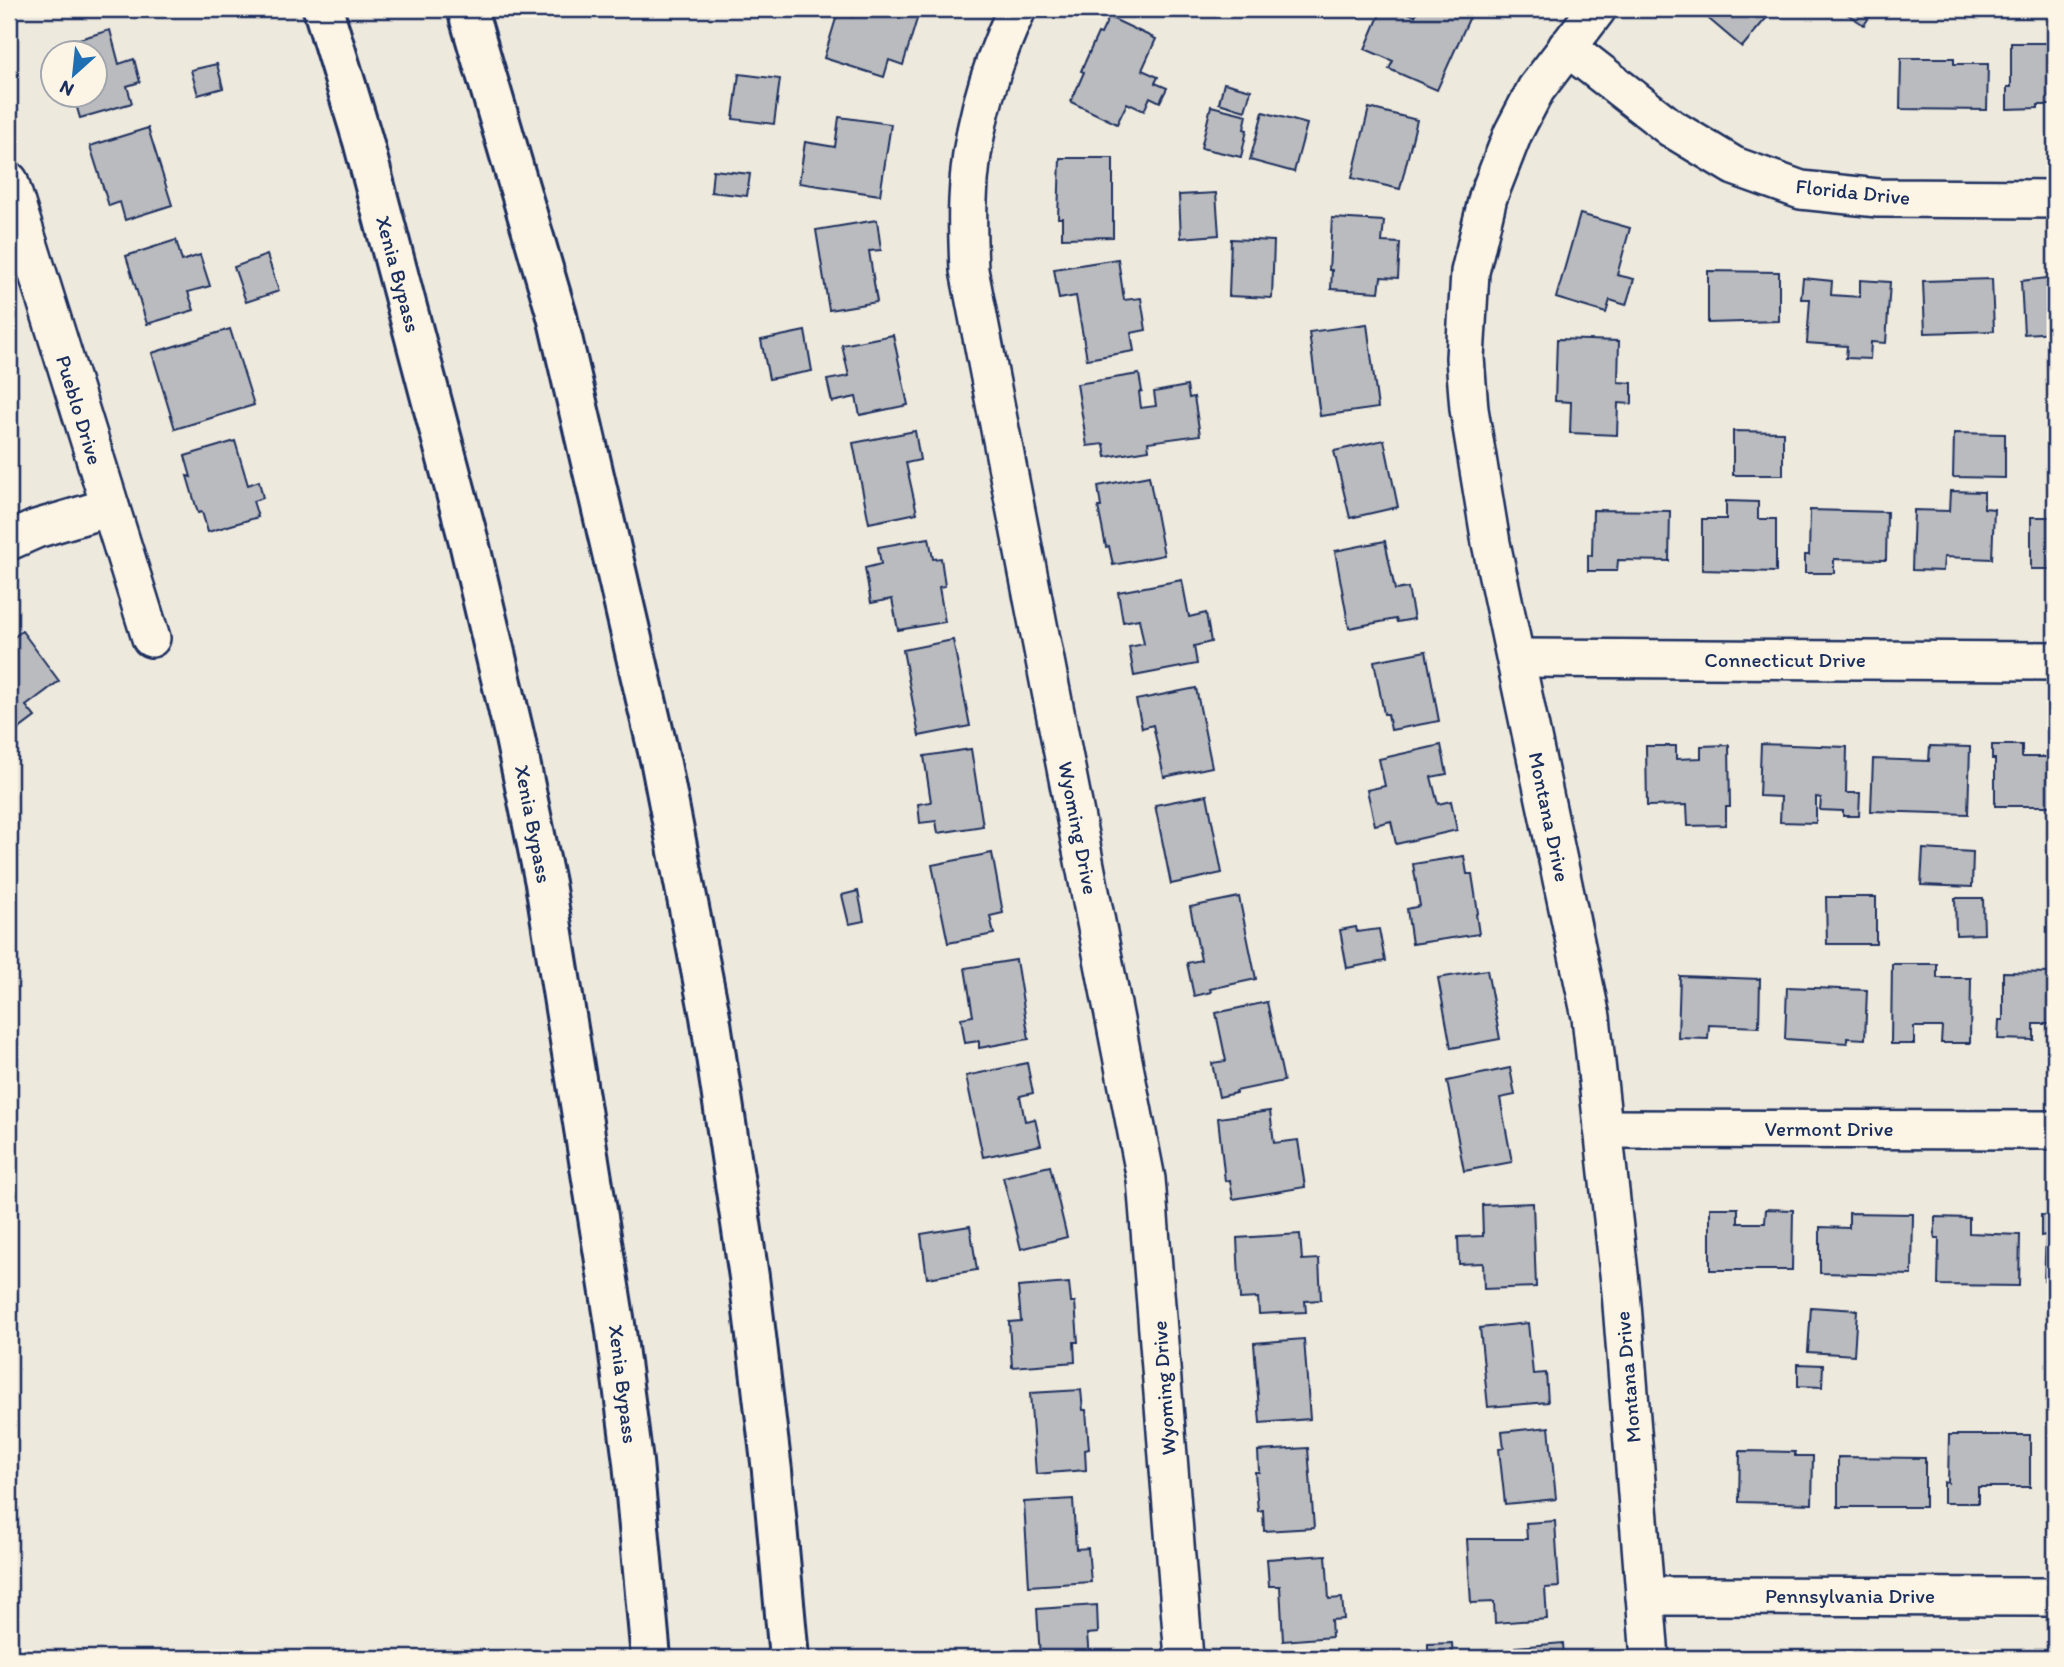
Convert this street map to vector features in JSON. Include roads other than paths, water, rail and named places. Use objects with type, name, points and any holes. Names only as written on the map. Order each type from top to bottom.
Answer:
[{"type":"highway","name":"Xenia Bypass","points":[[323,9],[363,141],[466,530],[515,738],[545,883],[615,1324],[633,1462],[651,1658]]},
{"type":"highway","points":[[467,9],[557,316],[667,791],[710,1016],[749,1277],[772,1471],[789,1658]]},
{"type":"street","name":"Wyoming Drive","points":[[1017,9],[989,78],[976,130],[968,199],[969,270],[1146,1179],[1184,1658]]},
{"type":"street","name":"Montana Drive","points":[[1597,9],[1536,89],[1513,133],[1488,197],[1470,272],[1465,358],[1469,410],[1491,543],[1591,1017],[1621,1292],[1650,1658]]},
{"type":"street","name":"Florida Drive","points":[[1567,47],[1671,128],[1713,154],[1734,166],[1801,190],[1878,198],[2055,199]]},
{"type":"street","name":"Pueblo Drive","points":[[9,181],[151,638]]},
{"type":"street","points":[[9,541],[36,529],[110,507]]},
{"type":"street","name":"Connecticut Drive","points":[[1516,658],[2055,661]]},
{"type":"street","name":"Vermont Drive","points":[[1603,1129],[2055,1130]]},
{"type":"street","name":"Pennsylvania Drive","points":[[1646,1595],[2055,1597]]}]
